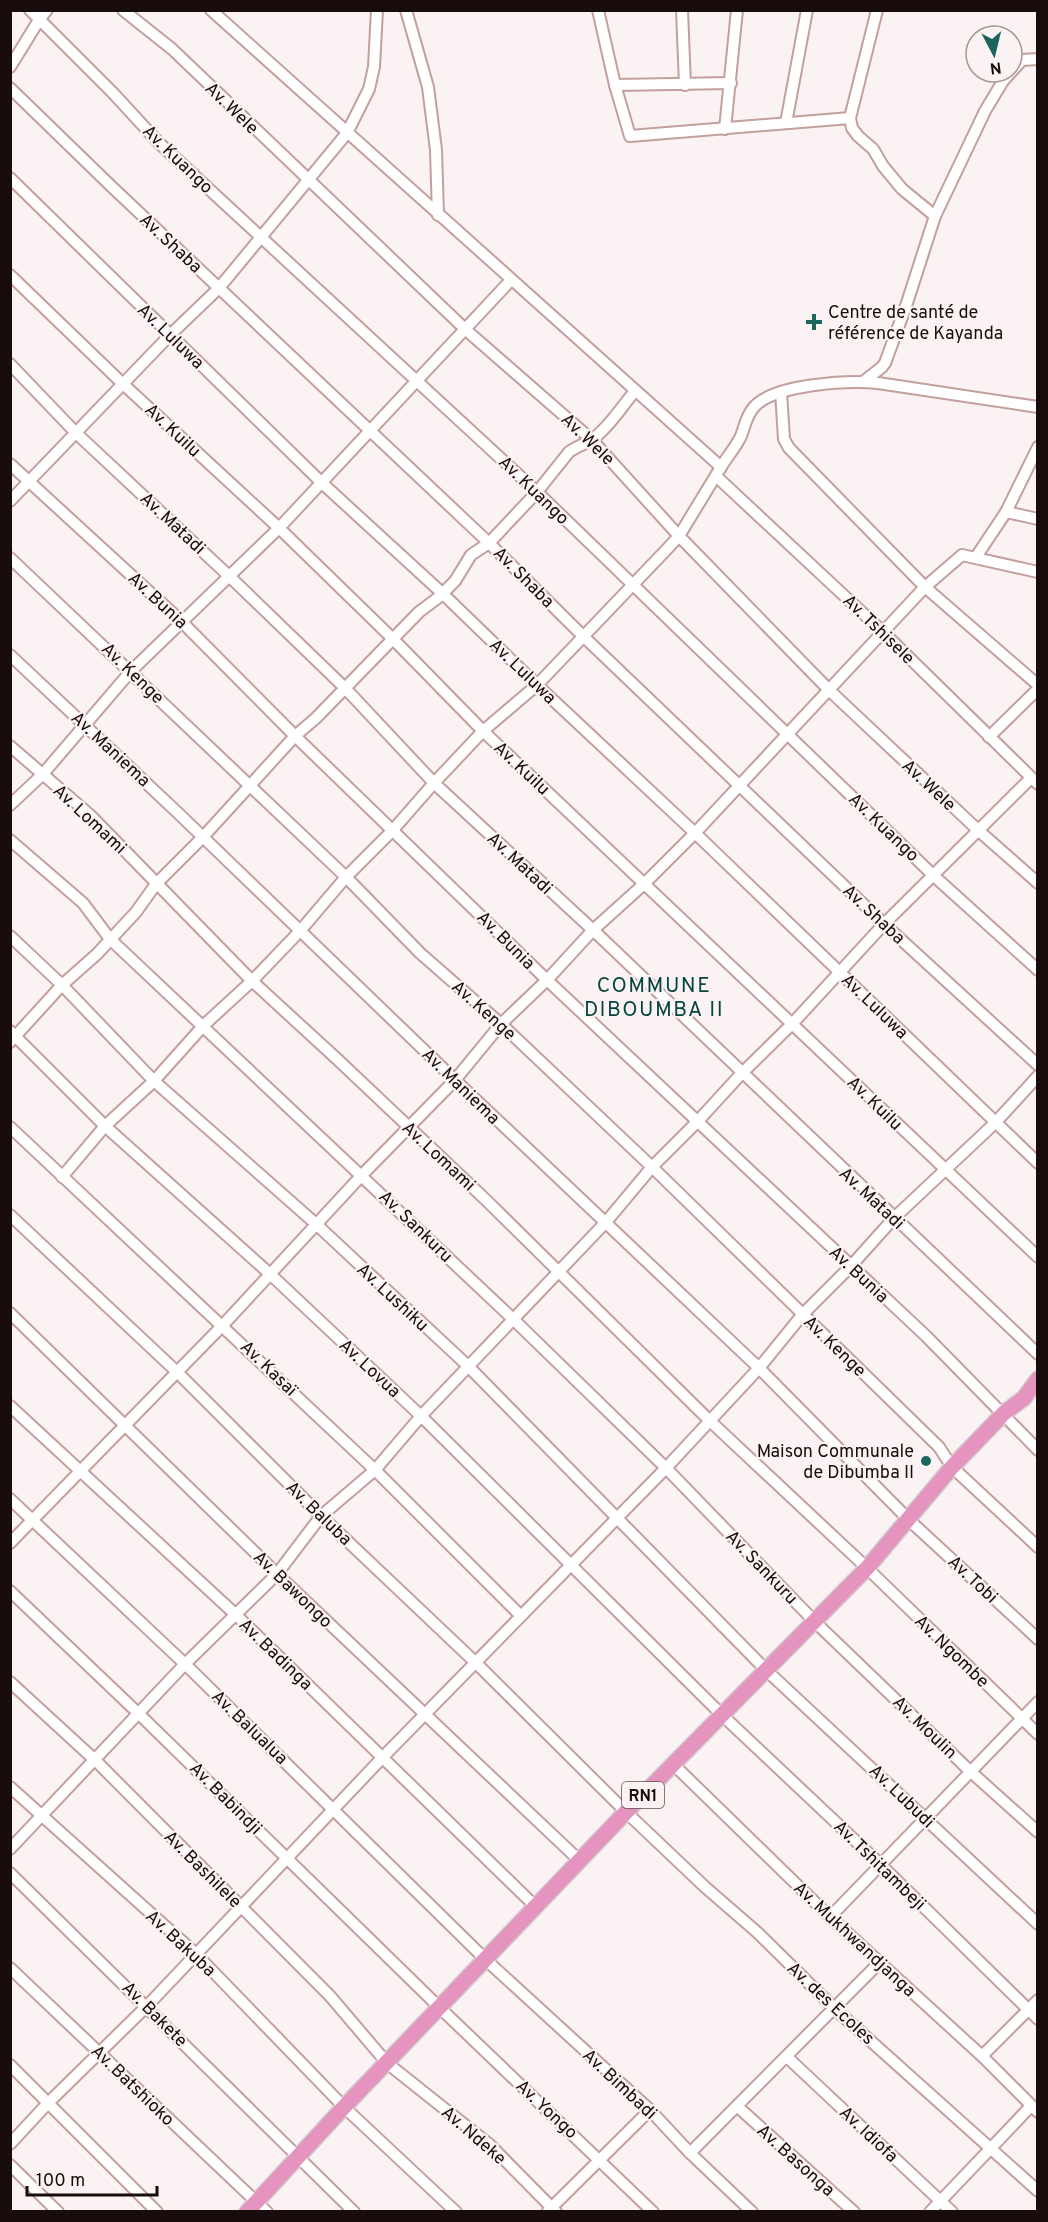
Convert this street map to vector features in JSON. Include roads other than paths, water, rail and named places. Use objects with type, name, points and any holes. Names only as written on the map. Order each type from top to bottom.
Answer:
[{"type":"highway","name":"RN1","points":[[257,2208],[297,2157],[344,2107],[721,1714],[867,1568],[952,1467],[1004,1413],[1024,1398],[1038,1379]]},
{"type":"street","name":"Av. Kuango","points":[[30,10],[159,143],[537,492],[934,876],[1038,970]]},
{"type":"street","points":[[10,67],[47,10]]},
{"type":"street","name":"Av. Wele","points":[[123,10],[172,49],[466,330],[592,440],[679,536],[830,691],[979,831],[1038,883]]},
{"type":"street","name":"Av. Tshisele","points":[[211,10],[635,391],[1034,781]]},
{"type":"street","points":[[10,501],[122,383],[219,288],[347,133],[369,89],[374,67],[377,10]]},
{"type":"street","points":[[406,10],[428,87],[436,150],[438,214]]},
{"type":"street","points":[[598,10],[615,86],[630,136],[850,118]]},
{"type":"street","points":[[682,10],[686,85]]},
{"type":"street","points":[[725,129],[737,10]]},
{"type":"street","points":[[786,123],[807,10]]},
{"type":"street","points":[[877,10],[850,118],[852,129],[873,149],[883,166],[902,189],[935,216]]},
{"type":"street","points":[[615,86],[731,82]]},
{"type":"street","points":[[863,382],[885,363],[935,216],[985,111],[1001,84]]},
{"type":"street","name":"Av. Shaba","points":[[10,88],[489,543],[884,924],[1038,1065]]},
{"type":"street","name":"Av. Luluwa","points":[[10,178],[322,483],[442,593],[695,833],[1038,1163]]},
{"type":"street","name":"Av. Kuilu","points":[[10,275],[122,383],[279,528],[483,731],[1038,1257]]},
{"type":"street","points":[[10,805],[42,775],[131,671],[279,528],[511,280]]},
{"type":"street","name":"Av. Matadi","points":[[10,364],[76,433],[345,688],[434,783],[593,930],[741,1074],[1038,1354]]},
{"type":"street","points":[[62,1177],[105,1126],[154,1081],[204,1025],[252,981],[300,931],[346,877],[392,831],[483,731],[537,685],[679,536],[738,442],[753,408],[769,396],[781,392],[819,385],[863,382],[1038,407]]},
{"type":"street","points":[[12,1036],[62,985],[97,954],[136,912],[156,884],[203,837],[295,736],[316,718],[419,612],[455,581],[471,555],[489,543],[537,492],[569,452],[592,440],[635,391]]},
{"type":"street","points":[[781,392],[784,439],[789,448],[925,587],[1038,687],[989,737]]},
{"type":"street","points":[[976,557],[1006,512],[1038,447]]},
{"type":"street","name":"Av. Bunia","points":[[10,464],[182,621],[392,831],[850,1267],[926,1336],[1038,1450]]},
{"type":"street","points":[[1006,512],[1038,519]]},
{"type":"street","points":[[10,1543],[223,1325],[362,1175],[455,1080],[501,1024],[547,980],[593,930],[644,884],[695,833],[925,587],[962,555],[1038,572]]},
{"type":"street","name":"Av. Kenge","points":[[10,558],[346,877],[420,953],[501,1024],[652,1167],[939,1447],[952,1467],[1038,1547]]},
{"type":"street","name":"Av. Maniema","points":[[10,655],[759,1368],[909,1520]]},
{"type":"street","name":"Av. Lomami","points":[[10,746],[90,815],[252,981],[409,1127],[710,1421],[867,1568]]},
{"type":"street","points":[[10,1850],[185,1664],[277,1574],[321,1516],[375,1470],[421,1416],[606,1222],[652,1167],[841,973],[884,924],[1034,781]]},
{"type":"street","name":"Av. Sankuru","points":[[10,840],[83,903],[110,939],[204,1025],[513,1319],[666,1468],[814,1620]]},
{"type":"street","name":"Av. Lushiku","points":[[10,936],[62,985],[154,1081],[316,1224],[468,1366],[765,1670]]},
{"type":"street","name":"Av. Lovua","points":[[12,1036],[105,1126],[270,1274],[421,1416],[721,1714]]},
{"type":"street","points":[[10,2144],[48,2103],[147,2006],[382,1758],[666,1468],[759,1368],[803,1314],[894,1218],[995,1123],[1038,1076]]},
{"type":"street","name":"Av. Kasaï","points":[[10,1127],[375,1470],[521,1616]]},
{"type":"street","name":"Av. Baluba","points":[[10,1215],[177,1372],[321,1516],[475,1662],[626,1812]]},
{"type":"street","name":"Av. Bawongo","points":[[10,1313],[277,1574],[580,1861]]},
{"type":"street","name":"Av. Badinga","points":[[10,1406],[235,1614],[536,1908]]},
{"type":"street","name":"Av. Balualua","points":[[10,1499],[185,1664],[486,1959]]},
{"type":"street","name":"Av. Tobi","points":[[909,1520],[1038,1639]]},
{"type":"street","name":"Av. Ngombe","points":[[867,1568],[1038,1734]]},
{"type":"street","name":"Av. Babindji","points":[[10,1591],[140,1714],[439,2007]]},
{"type":"street","name":"Av. Moulin","points":[[814,1620],[971,1772],[1038,1832]]},
{"type":"street","name":"Av. Lubudi","points":[[765,1670],[1038,1924]]},
{"type":"street","name":"Av. Bashilele","points":[[10,1682],[96,1761],[330,1996],[387,2063]]},
{"type":"street","points":[[830,1917],[1038,1702]]},
{"type":"street","name":"Av. Tshitambeji","points":[[721,1714],[1038,2019]]},
{"type":"street","name":"Av. Mukhwandjanga","points":[[674,1765],[879,1964],[982,2056],[1034,2109]]},
{"type":"street","name":"Av. Bakuba","points":[[10,1787],[195,1953],[344,2107],[456,2211]]},
{"type":"street","name":"Av. des Ecoles","points":[[626,1812],[705,1887],[758,1933],[835,2009],[1038,2191]]},
{"type":"street","name":"Av. Bakete","points":[[10,1873],[354,2211]]},
{"type":"street","name":"Av. Bimbadi","points":[[486,1959],[650,2110],[690,2153],[752,2211]]},
{"type":"street","points":[[690,2153],[879,1964]]},
{"type":"street","name":"Av. Batshioko","points":[[10,1968],[257,2208]]},
{"type":"street","points":[[982,2056],[1038,2000]]},
{"type":"street","name":"Av. Yongo","points":[[439,2007],[653,2211]]},
{"type":"street","name":"Av. Idiofa","points":[[787,2057],[952,2211]]},
{"type":"street","name":"Av. Ndeke","points":[[387,2063],[490,2145],[552,2210]]},
{"type":"street","points":[[10,2066],[157,2211]]},
{"type":"street","name":"Av. Basonga","points":[[738,2107],[854,2211]]},
{"type":"street","points":[[930,2211],[991,2147],[1034,2109]]},
{"type":"street","points":[[552,2210],[650,2110]]},
{"type":"street","points":[[10,2165],[58,2211]]},
{"type":"place","name":"Centre de santé de référence de Kayanda","points":[[814,322]]},
{"type":"place","name":"Maison Communale de Dibumba II","points":[[926,1461]]},
{"type":"district","name":"COMMUNE DIBOUMBA II","points":[[654,997]]}]
